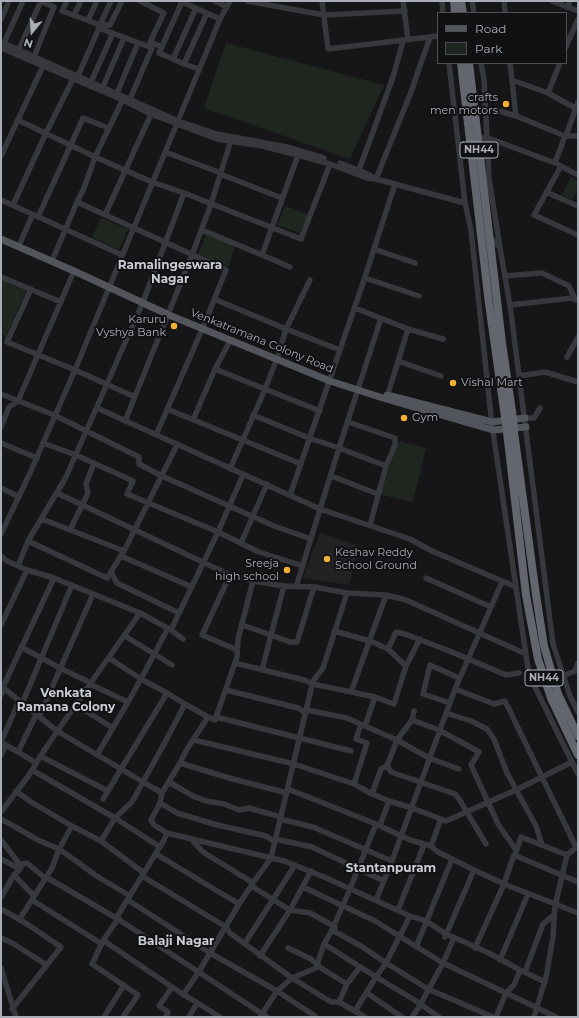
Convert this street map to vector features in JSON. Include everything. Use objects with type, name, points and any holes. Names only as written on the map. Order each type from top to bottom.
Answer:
[{"type":"highway","points":[[454,1],[455,12]]},
{"type":"highway","points":[[461,1],[463,12]]},
{"type":"highway","name":"NH44","points":[[461,64],[489,304],[509,417]]},
{"type":"highway","name":"NH44","points":[[469,64],[502,343],[526,595],[538,660],[551,698],[578,755]]},
{"type":"highway","name":"NH44","points":[[510,432],[544,646],[558,694],[578,736]]},
{"type":"main road","points":[[1,235],[110,285]]},
{"type":"main road","name":"Venkatramana Colony Road","points":[[1,239],[53,259],[74,270],[203,327],[230,341],[330,379],[493,430],[526,427]]},
{"type":"main road","points":[[203,327],[277,358]]},
{"type":"main road","points":[[387,397],[492,422],[525,418]]},
{"type":"street","points":[[1,20],[9,1]]},
{"type":"street","points":[[2,44],[23,1]]},
{"type":"street","points":[[19,49],[41,1],[52,4],[54,7],[34,56]]},
{"type":"street","points":[[67,1],[62,11],[100,25],[110,25],[122,1]]},
{"type":"street","points":[[74,16],[81,1]]},
{"type":"street","points":[[88,20],[97,1]]},
{"type":"street","points":[[100,25],[111,1]]},
{"type":"street","points":[[140,1],[164,13],[150,42],[162,47]]},
{"type":"street","points":[[199,69],[159,53],[181,1],[220,19]]},
{"type":"street","points":[[215,1],[227,7]]},
{"type":"street","points":[[1,534],[3,523],[19,497],[75,370],[220,19],[230,1]]},
{"type":"street","points":[[247,1],[324,15],[404,12]]},
{"type":"street","points":[[322,1],[328,49],[406,41],[437,36]]},
{"type":"street","points":[[359,170],[406,41],[403,1]]},
{"type":"street","points":[[442,1],[443,12]]},
{"type":"street","points":[[472,1],[474,12]]},
{"type":"street","points":[[504,1],[505,12]]},
{"type":"street","points":[[552,1],[569,4],[578,11]]},
{"type":"street","points":[[173,59],[196,8]]},
{"type":"street","points":[[184,64],[207,13]]},
{"type":"street","points":[[567,40],[578,19]]},
{"type":"street","points":[[13,205],[46,133],[76,78],[99,28],[152,48],[126,99],[108,128],[53,259]]},
{"type":"street","points":[[91,82],[113,33]]},
{"type":"street","points":[[376,179],[411,92],[430,37]]},
{"type":"street","points":[[102,89],[124,38]]},
{"type":"street","points":[[117,93],[138,43]]},
{"type":"street","points":[[2,44],[19,49],[34,56],[45,64]]},
{"type":"street","points":[[2,44],[152,112],[178,120],[185,125],[217,139],[232,138],[266,145],[330,164],[367,178],[376,179],[465,203]]},
{"type":"street","points":[[1,156],[45,64]]},
{"type":"street","points":[[449,64],[465,203],[472,236],[493,430],[529,675],[578,774]]},
{"type":"street","points":[[481,64],[484,79],[489,179],[510,305],[553,644],[563,676],[576,702],[578,712]]},
{"type":"street","points":[[510,64],[516,116]]},
{"type":"street","points":[[548,93],[560,64]]},
{"type":"street","points":[[76,78],[91,82],[102,89],[117,93],[126,99]]},
{"type":"street","points":[[512,80],[548,93],[575,108]]},
{"type":"street","points":[[555,163],[578,102]]},
{"type":"street","points":[[485,113],[499,111],[516,116],[566,136],[578,136]]},
{"type":"street","points":[[106,216],[125,170],[152,112]]},
{"type":"street","points":[[20,243],[36,216],[83,118],[108,128]]},
{"type":"street","points":[[18,120],[95,157],[152,182],[301,239],[330,164]]},
{"type":"street","points":[[125,421],[170,313],[202,230],[232,138]]},
{"type":"street","points":[[478,138],[488,138],[555,163],[578,175]]},
{"type":"street","points":[[266,145],[287,147],[321,157],[359,170],[376,179]]},
{"type":"street","points":[[165,152],[282,198]]},
{"type":"street","points":[[262,255],[298,155]]},
{"type":"street","points":[[561,166],[534,215],[578,235]]},
{"type":"street","points":[[290,495],[355,308],[395,184]]},
{"type":"street","points":[[546,192],[578,206]]},
{"type":"street","points":[[18,566],[28,541],[66,477],[87,431],[144,300],[184,193]]},
{"type":"street","points":[[1,200],[122,255]]},
{"type":"street","points":[[76,202],[226,270],[156,435]]},
{"type":"street","points":[[472,236],[479,216]]},
{"type":"street","points":[[202,230],[290,267]]},
{"type":"street","points":[[490,237],[500,248]]},
{"type":"street","points":[[374,249],[415,263]]},
{"type":"street","points":[[1,427],[9,407],[18,401],[74,270]]},
{"type":"street","points":[[505,276],[542,273],[569,286],[577,300]]},
{"type":"street","points":[[1,277],[61,302]]},
{"type":"street","points":[[365,278],[419,296]]},
{"type":"street","points":[[230,469],[277,358],[286,329],[310,280]]},
{"type":"street","points":[[31,290],[4,341],[38,354],[135,397]]},
{"type":"street","points":[[510,305],[572,298],[577,300]]},
{"type":"street","points":[[214,299],[340,350]]},
{"type":"street","points":[[355,308],[408,329],[443,339]]},
{"type":"street","points":[[296,587],[381,318]]},
{"type":"street","points":[[387,397],[408,329]]},
{"type":"street","points":[[567,357],[578,337]]},
{"type":"street","points":[[193,420],[215,369],[230,341]]},
{"type":"street","points":[[398,361],[441,376]]},
{"type":"street","points":[[215,369],[320,411]]},
{"type":"street","points":[[519,376],[545,372],[578,382]]},
{"type":"street","points":[[1,394],[54,415],[139,457],[139,464],[162,476],[230,505],[274,526],[311,539]]},
{"type":"street","points":[[97,408],[320,509],[370,524],[410,539],[432,551],[516,587]]},
{"type":"street","points":[[525,418],[534,418],[540,408]]},
{"type":"street","points":[[167,409],[301,464]]},
{"type":"street","points":[[253,415],[309,438],[386,466]]},
{"type":"street","points":[[348,422],[395,438],[395,446],[386,466],[370,524]]},
{"type":"street","points":[[1,443],[36,458]]},
{"type":"street","points":[[43,443],[76,455],[133,481],[127,494],[218,532],[259,552],[303,566]]},
{"type":"street","points":[[28,541],[107,578],[123,553],[177,445]]},
{"type":"street","points":[[70,530],[88,493],[86,484],[94,464]]},
{"type":"street","points":[[97,755],[179,613],[218,532],[243,475]]},
{"type":"street","points":[[331,476],[378,494]]},
{"type":"street","points":[[241,543],[267,484]]},
{"type":"street","points":[[1,488],[19,497]]},
{"type":"street","points":[[57,493],[230,574],[253,581],[284,586],[314,587],[347,593],[386,595],[406,600],[526,654]]},
{"type":"street","points":[[42,519],[123,553],[192,587]]},
{"type":"street","points":[[1,557],[27,570],[54,578],[140,613],[169,629],[183,639]]},
{"type":"street","points":[[1,625],[27,570]]},
{"type":"street","points":[[111,572],[117,583],[179,613]]},
{"type":"street","points":[[230,574],[202,635],[237,650]]},
{"type":"street","points":[[1,695],[3,687],[21,647],[54,578]]},
{"type":"street","points":[[426,578],[491,608]]},
{"type":"street","points":[[216,717],[235,663],[238,639],[253,581]]},
{"type":"street","points":[[376,900],[402,836],[459,678],[502,582]]},
{"type":"street","points":[[1,755],[3,743],[42,657],[72,585]]},
{"type":"street","points":[[262,670],[284,586]]},
{"type":"street","points":[[242,625],[290,642],[297,642],[314,587]]},
{"type":"street","points":[[183,995],[210,954],[239,904],[271,858],[313,684],[322,668],[347,593]]},
{"type":"street","points":[[18,752],[60,668],[92,594]]},
{"type":"street","points":[[351,692],[386,595]]},
{"type":"street","points":[[1,812],[32,770],[57,731],[140,613]]},
{"type":"street","points":[[334,631],[388,649],[406,666]]},
{"type":"street","points":[[388,649],[396,632],[420,639],[506,675],[519,673]]},
{"type":"street","points":[[125,636],[172,665]]},
{"type":"street","points":[[235,663],[304,680],[313,684],[375,697],[394,704],[406,666],[420,639]]},
{"type":"street","points":[[21,647],[128,702]]},
{"type":"street","points":[[109,658],[141,679],[215,720],[216,717],[351,751]]},
{"type":"street","points":[[563,676],[576,670],[578,663]]},
{"type":"street","points":[[450,703],[423,694],[430,665],[459,678]]},
{"type":"street","points":[[3,687],[57,731],[162,793]]},
{"type":"street","points":[[455,689],[494,704],[505,701],[577,847],[567,855],[554,915],[553,937],[545,982],[534,1017]]},
{"type":"street","points":[[226,690],[306,711],[347,718],[397,740],[429,758],[458,769]]},
{"type":"street","points":[[103,799],[167,693]]},
{"type":"street","points":[[354,784],[367,744],[356,739],[375,697]]},
{"type":"street","points":[[101,841],[115,818],[132,802],[185,704]]},
{"type":"street","points":[[76,705],[113,728]]},
{"type":"street","points":[[387,766],[397,740],[412,720],[414,711]]},
{"type":"street","points":[[446,713],[471,721],[487,729],[494,739],[507,773],[536,826],[542,845]]},
{"type":"street","points":[[208,717],[187,749],[162,793],[160,803],[151,820],[154,825],[167,832],[271,858],[311,871],[410,916],[426,921],[445,934],[545,982]]},
{"type":"street","points":[[412,720],[439,730],[479,752],[471,765],[498,824],[515,853],[562,876],[578,882]]},
{"type":"street","points":[[194,740],[294,764],[354,784],[372,794],[446,822],[542,778],[572,762]]},
{"type":"street","points":[[3,743],[36,763]]},
{"type":"street","points":[[40,756],[108,791]]},
{"type":"street","points":[[180,763],[215,774],[287,791],[378,824],[402,836],[424,845],[431,846],[438,852],[504,884],[578,913]]},
{"type":"street","points":[[387,766],[391,772],[455,794],[486,844]]},
{"type":"street","points":[[372,794],[381,768],[387,766]]},
{"type":"street","points":[[32,770],[115,818],[160,847]]},
{"type":"street","points":[[169,782],[206,802],[224,804],[239,810],[249,808],[313,827],[392,861]]},
{"type":"street","points":[[16,791],[31,802],[101,841],[143,874],[226,927],[230,934],[245,943],[260,956],[292,978],[331,1002],[339,1002],[365,1017]]},
{"type":"street","points":[[1,897],[22,864],[27,863],[46,878],[118,919],[263,1016],[277,990],[292,978],[316,968],[324,944],[333,928],[365,850],[390,801]]},
{"type":"street","points":[[160,803],[176,813],[217,825],[266,836],[275,841],[312,847],[384,881]]},
{"type":"street","points":[[1,819],[38,840],[59,849],[210,954],[277,990],[316,1016]]},
{"type":"street","points":[[431,846],[441,819]]},
{"type":"street","points":[[19,920],[52,868],[59,849],[72,826]]},
{"type":"street","points":[[123,1017],[138,995],[92,964],[103,941],[118,919],[118,915],[156,854],[167,832]]},
{"type":"street","points":[[475,948],[504,884],[521,836],[567,855]]},
{"type":"street","points":[[191,839],[203,852],[290,910],[310,912],[333,928],[338,934],[361,946],[428,989],[494,1017],[506,993],[514,985],[523,971],[543,924],[554,915]]},
{"type":"street","points":[[1,840],[20,867]]},
{"type":"street","points":[[398,910],[424,845]]},
{"type":"street","points":[[156,854],[239,904]]},
{"type":"street","points":[[1,859],[20,867]]},
{"type":"street","points":[[416,947],[452,859]]},
{"type":"street","points":[[245,943],[295,865]]},
{"type":"street","points":[[445,934],[474,870]]},
{"type":"street","points":[[260,956],[290,910],[311,871]]},
{"type":"street","points":[[14,875],[33,898],[107,943],[172,988],[220,1017]]},
{"type":"street","points":[[303,887],[375,921],[400,938],[443,963],[556,1017]]},
{"type":"street","points":[[500,960],[528,894]]},
{"type":"street","points":[[1,909],[27,924],[61,947],[12,1009]]},
{"type":"street","points":[[356,1011],[386,963],[410,916]]},
{"type":"street","points":[[1,938],[12,943],[47,965]]},
{"type":"street","points":[[412,1017],[421,1004],[443,963],[454,938]]},
{"type":"street","points":[[324,944],[421,1004],[439,1017]]},
{"type":"street","points":[[288,948],[310,959],[321,968],[347,984]]},
{"type":"street","points":[[339,1002],[347,984],[360,967]]},
{"type":"street","points":[[1,968],[12,1009],[16,1017]]},
{"type":"street","points":[[104,1017],[124,986]]},
{"type":"street","points":[[166,1017],[168,1012],[159,1006],[172,988]]},
{"type":"street","points":[[367,993],[402,1017]]},
{"type":"street","points":[[189,1017],[197,1003]]},
{"type":"shaded area","points":[[320,533],[359,546],[349,585],[303,578]]},
{"type":"green space","points":[[226,43],[384,85],[350,159],[204,108]]},
{"type":"green space","points":[[571,177],[578,181],[578,188],[572,200],[562,195]]},
{"type":"green space","points":[[285,206],[308,214],[300,233],[277,225]]},
{"type":"green space","points":[[101,218],[128,229],[119,250],[92,237]]},
{"type":"green space","points":[[206,234],[235,246],[228,267],[198,255]]},
{"type":"green space","points":[[1,280],[26,291],[6,337],[1,334]]},
{"type":"green space","points":[[399,441],[426,448],[413,502],[378,494]]},
{"type":"place","name":"crafts men motors","points":[[506,104]]},
{"type":"place","name":"Karuru Vyshya Bank","points":[[174,326]]},
{"type":"place","name":"Vishal Mart","points":[[453,383]]},
{"type":"place","name":"Gym","points":[[404,418]]},
{"type":"place","name":"Keshav Reddy School Ground","points":[[327,559]]},
{"type":"place","name":"Sreeja high school","points":[[287,570]]},
{"type":"district","name":"Ramalingeswara Nagar","points":[[170,272]]},
{"type":"district","name":"Venkata Ramana Colony","points":[[66,700]]},
{"type":"district","name":"Stantanpuram","points":[[391,868]]},
{"type":"district","name":"Balaji Nagar","points":[[176,941]]}]
